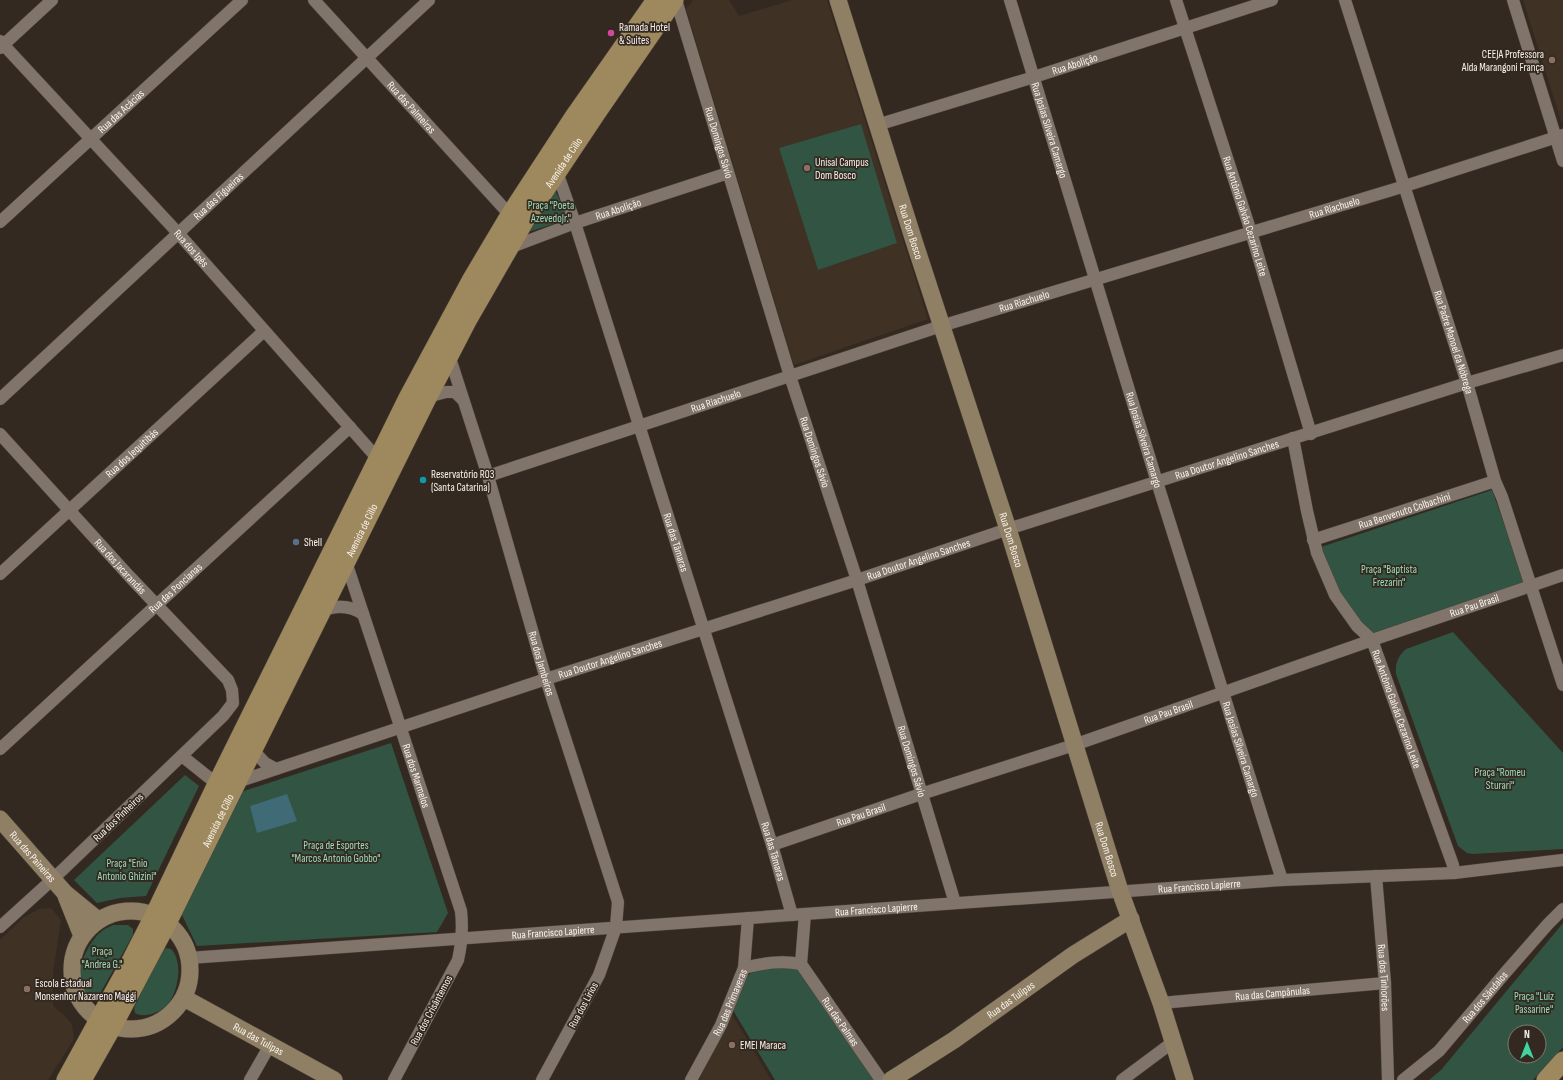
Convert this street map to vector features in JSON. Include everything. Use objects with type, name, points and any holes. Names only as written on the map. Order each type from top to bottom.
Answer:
[{"type":"main road","name":"Avenida de Cillo","points":[[160,919],[217,784],[408,398],[472,279],[510,215],[574,117],[656,0]]},
{"type":"main road","name":"Avenida de Cillo","points":[[82,1080],[106,1024],[160,919],[237,782],[427,397],[471,313],[509,248],[557,172],[675,0]]},
{"type":"main road","name":"Rua Dom Bosco","points":[[838,0],[941,326],[1008,529],[1120,891],[1161,1002],[1185,1080]]},
{"type":"main road","name":"Rua das Paineiras","points":[[0,819],[65,894],[98,920]]},
{"type":"main road","name":"Rua das Paineiras","points":[[65,894],[82,936]]},
{"type":"main road","points":[[126,911],[140,912],[160,919],[177,933],[185,944],[189,958],[190,979],[184,998],[170,1014],[153,1025],[140,1029],[126,1030],[106,1024],[88,1012],[74,989],[71,975],[75,948],[82,936],[98,920],[112,914],[126,911]]},
{"type":"main road","name":"Rua das Tulipas","points":[[891,1080],[954,1040],[1073,955],[1131,919]]},
{"type":"main road","name":"Rua das Tulipas","points":[[184,998],[334,1080]]},
{"type":"main road","name":"Avenida de Cillo","points":[[66,1080],[106,1024]]},
{"type":"main road","points":[[1546,1080],[1563,1061]]},
{"type":"street","points":[[1,44],[52,0]]},
{"type":"street","name":"Rua das Acácias","points":[[0,222],[242,0]]},
{"type":"street","name":"Rua das Palmeiras","points":[[314,0],[510,215]]},
{"type":"street","name":"Rua das Figueiras","points":[[0,399],[429,0]]},
{"type":"street","name":"Rua Domingos Sávio","points":[[675,0],[790,376],[857,580],[955,903]]},
{"type":"street","name":"Rua Josias Silveira Camargo","points":[[1010,0],[1157,482],[1282,880]]},
{"type":"street","name":"Rua Antônio Galvão Cezarino Leite","points":[[1176,0],[1251,232],[1311,434]]},
{"type":"street","name":"Rua Abolição","points":[[877,125],[1034,77],[1272,0]]},
{"type":"street","name":"Rua Padre Manoel da Nóbrega","points":[[1345,0],[1467,383],[1495,481],[1502,497],[1563,685]]},
{"type":"street","points":[[1513,0],[1560,136],[1563,161]]},
{"type":"street","name":"Rua dos Ipês","points":[[1,44],[178,233],[378,458]]},
{"type":"street","name":"Rua Riachuelo","points":[[488,476],[941,326],[1405,186],[1560,136]]},
{"type":"street","name":"Rua das Tâmaras","points":[[557,172],[575,223],[638,426],[772,845],[792,915]]},
{"type":"street","name":"Rua Abolição","points":[[509,248],[575,223],[728,173]]},
{"type":"street","name":"Rua dos Jequitibás","points":[[0,574],[264,331]]},
{"type":"street","name":"Rua dos Jambeiros","points":[[449,355],[488,476],[546,678],[618,902],[616,927]]},
{"type":"street","name":"Rua Doutor Angelino Sanches","points":[[237,782],[546,678],[857,580],[1008,529],[1293,438],[1311,434],[1467,383],[1563,355]]},
{"type":"street","points":[[427,397],[446,392],[455,392],[463,400]]},
{"type":"street","name":"Rua das Poncianas","points":[[0,749],[350,427]]},
{"type":"street","name":"Rua dos Jacarandás","points":[[0,434],[156,605],[228,680],[232,690],[233,703]]},
{"type":"street","name":"Rua Antônio Galvão Cezarino Leite","points":[[1293,438],[1298,471],[1317,552],[1335,596],[1357,626],[1372,640],[1453,865],[1454,873]]},
{"type":"street","name":"Rua Benvenuto Colbachini","points":[[1313,540],[1495,481]]},
{"type":"street","name":"Rua dos Marmelos","points":[[346,562],[461,911],[462,938]]},
{"type":"street","name":"Rua Pau Brasil","points":[[772,845],[921,794],[1074,745],[1223,694],[1372,640],[1563,575]]},
{"type":"street","points":[[321,611],[331,607],[346,607],[358,610],[363,614]]},
{"type":"street","name":"Rua dos Pinheiros","points":[[0,927],[53,879],[182,756],[223,716],[233,703]]},
{"type":"street","points":[[252,749],[265,764],[276,769]]},
{"type":"street","points":[[182,756],[217,784]]},
{"type":"street","name":"Rua Francisco Lapierre","points":[[189,958],[1282,880],[1454,873],[1563,860]]},
{"type":"street","name":"Rua dos Tinhorões","points":[[1376,876],[1385,983],[1388,1080]]},
{"type":"street","name":"Rua dos Sândalos","points":[[1403,1080],[1439,1051],[1505,973],[1563,909]]},
{"type":"street","points":[[744,968],[772,962],[786,961],[801,964],[805,914]]},
{"type":"street","name":"Rua das Primaveras","points":[[692,1079],[721,1025],[744,968],[748,918]]},
{"type":"street","name":"Rua dos Lírios","points":[[542,1080],[599,975],[616,927]]},
{"type":"street","name":"Rua dos Crisântemos","points":[[394,1080],[458,960],[462,938]]},
{"type":"street","name":"Rua das Palmas","points":[[801,964],[881,1080]]},
{"type":"street","name":"Rua das Campânulas","points":[[1161,1002],[1385,983]]},
{"type":"street","points":[[1122,1080],[1173,1042]]},
{"type":"street","points":[[250,1080],[270,1044]]},
{"type":"shaded area","name":"Unisal Campus Dom Bosco","points":[[693,0],[729,0],[739,16],[792,0],[827,0],[928,319],[794,365],[686,9]]},
{"type":"shaded area","name":"CEEJA Professora Alda Marangoni França","points":[[1523,0],[1563,0],[1563,121],[1561,121]]},
{"type":"shaded area","name":"Escola Estadual Monsenhor Nazareno Maggi","points":[[51,908],[61,920],[53,973],[53,1006],[72,1024],[74,1039],[48,1080],[0,1080],[0,940],[24,917],[39,909]]},
{"type":"shaded area","name":"EMEI Maraca","points":[[730,1011],[771,1080],[699,1080]]},
{"type":"green space","points":[[861,124],[897,243],[818,270],[779,148]]},
{"type":"green space","name":"Praça \"Poeta AzevedoJr.\"","points":[[553,186],[569,219],[522,234]]},
{"type":"green space","name":"Praça \"Baptista Frezarin\"","points":[[1492,490],[1525,582],[1373,633],[1361,622],[1339,594],[1321,547]]},
{"type":"green space","name":"Praça \"Romeu Sturari\"","points":[[1453,632],[1563,753],[1563,849],[1473,854],[1467,853],[1458,846],[1396,674],[1398,660],[1406,649]]},
{"type":"green space","name":"Praça de Esportes \"Marcos Antonio Gobbo\"","points":[[391,743],[448,913],[437,932],[197,946],[181,913],[241,792]]},
{"type":"green space","name":"Praça \"Enio Antonio Ghizini\"","points":[[185,775],[199,786],[146,896],[120,898],[97,903],[74,880]]},
{"type":"green space","name":"Praça \"Luiz Passarine\"","points":[[1563,923],[1563,1047],[1533,1080],[1429,1080],[1441,1070]]},
{"type":"green space","name":"Praça \"Andrea G.\"","points":[[113,925],[128,925],[133,929],[133,935],[97,999],[92,998],[86,994],[80,981],[80,968],[82,961],[97,935]]},
{"type":"green space","name":"Praça \"Andrea G.\"","points":[[166,948],[171,949],[175,954],[177,961],[178,976],[175,991],[165,1007],[153,1014],[139,1015],[135,1013],[134,1008],[161,951]]},
{"type":"green space","points":[[801,964],[880,1080],[775,1080],[731,1007],[747,976],[756,970]]},
{"type":"water","points":[[287,794],[297,821],[257,833],[250,806]]},
{"type":"place","name":"Ramada Hotel & Suites","points":[[611,33]]},
{"type":"place","name":"CEEJA Professora Alda Marangoni França","points":[[1552,60]]},
{"type":"place","name":"Unisal Campus Dom Bosco","points":[[807,168]]},
{"type":"place","name":"Reservatório R03 (Santa Catarina)","points":[[423,480]]},
{"type":"place","name":"Shell","points":[[296,542]]},
{"type":"place","name":"Escola Estadual Monsenhor Nazareno Maggi","points":[[27,989]]},
{"type":"place","name":"EMEI Maraca","points":[[732,1045]]}]
